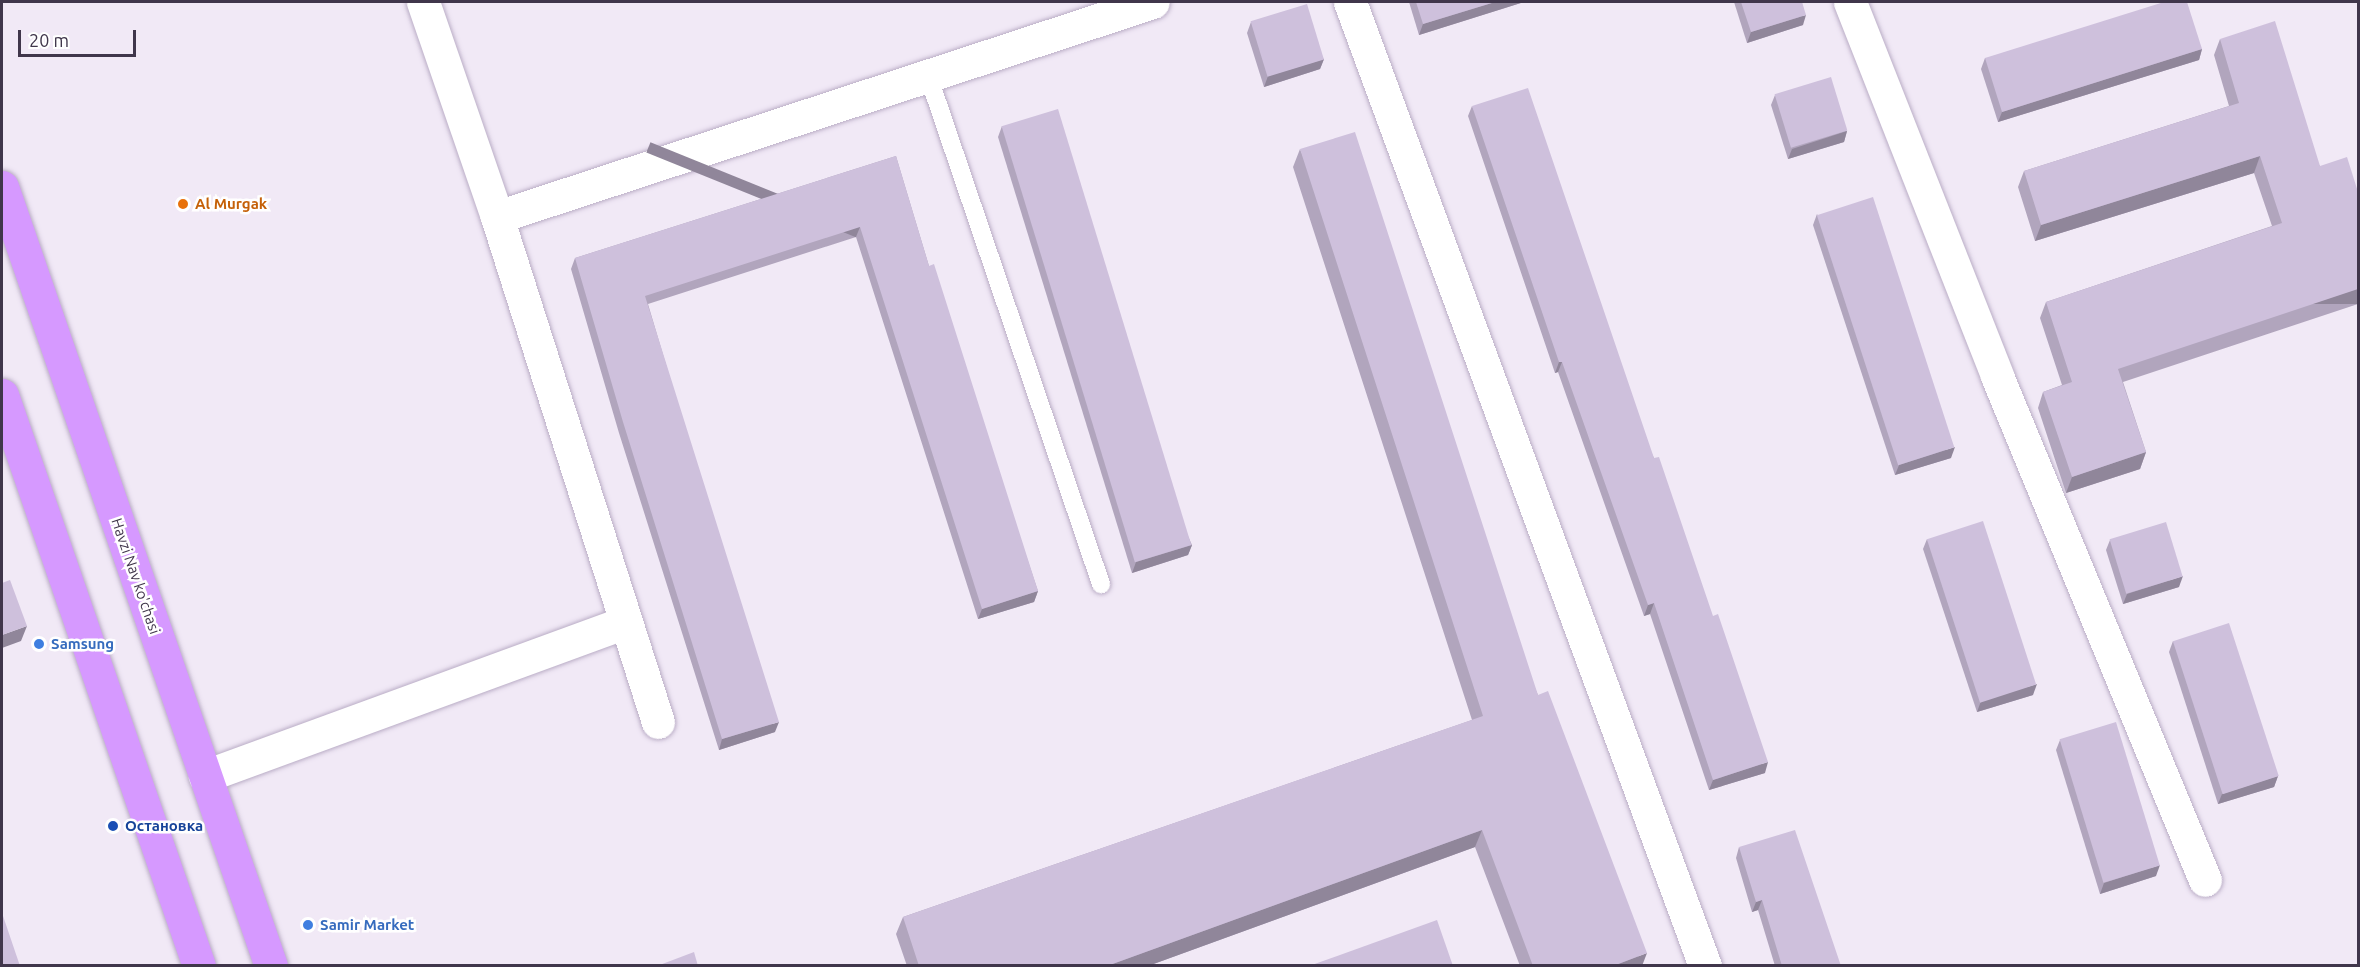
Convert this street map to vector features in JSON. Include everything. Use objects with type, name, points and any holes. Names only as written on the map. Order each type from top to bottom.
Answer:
[{"type":"main road","name":"Havzi Nav ko'chasi","points":[[2,187],[271,966]]},
{"type":"main road","points":[[2,394],[200,966]]},
{"type":"street","points":[[423,2],[497,217],[658,722]]},
{"type":"street","points":[[497,217],[1153,2]]},
{"type":"street","points":[[1350,2],[1705,966]]},
{"type":"street","points":[[1850,2],[1997,376],[2205,880]]},
{"type":"street","points":[[205,776],[626,622]]},
{"type":"lane","points":[[928,75],[1101,584]]},
{"type":"building","points":[[1416,2],[1495,2],[1423,24]]},
{"type":"building","points":[[1741,2],[1802,2],[1806,15],[1751,32]]},
{"type":"building","points":[[2164,2],[2187,2],[2202,49],[2002,112],[1985,58]]},
{"type":"building","points":[[1307,4],[1324,59],[1268,77],[1251,21]]},
{"type":"building","points":[[2275,21],[2320,166],[2347,157],[2358,192],[2358,289],[2118,369],[2146,452],[2072,477],[2043,392],[2072,382],[2046,302],[2282,223],[2260,156],[2041,225],[2024,171],[2239,103],[2220,39]]},
{"type":"building","points":[[1831,77],[1847,131],[1791,148],[1775,94]]},
{"type":"building","points":[[1528,88],[1654,458],[1659,457],[1713,616],[1718,614],[1768,762],[1713,780],[1654,603],[1648,605],[1562,362],[1559,362],[1472,106]]},
{"type":"building","points":[[1058,109],[1191,545],[1135,562],[1002,126]]},
{"type":"building","points":[[1355,132],[1538,695],[1548,691],[1647,953],[1613,966],[1533,966],[1482,830],[1107,966],[919,966],[903,917],[1483,716],[1300,149]]},
{"type":"building","points":[[896,156],[929,266],[934,264],[1038,591],[982,609],[860,227],[645,296],[779,722],[722,739],[623,422],[575,258]]},
{"type":"building","points":[[1873,197],[1954,447],[1898,465],[1817,215]]},
{"type":"building","points":[[1983,521],[2036,685],[1980,703],[1927,539]]},
{"type":"building","points":[[2166,522],[2183,577],[2126,594],[2110,539]]},
{"type":"building","points":[[10,580],[27,626],[2,635],[2,583]]},
{"type":"building","points":[[2229,623],[2279,776],[2223,794],[2173,641]]},
{"type":"building","points":[[2116,722],[2160,865],[2103,883],[2060,739]]},
{"type":"building","points":[[1795,830],[1841,966],[1782,966],[1762,900],[1756,902],[1739,847]]},
{"type":"building","points":[[2,913],[20,966],[2,966]]},
{"type":"building","points":[[1437,920],[1453,966],[1309,966]]},
{"type":"building","points":[[694,952],[698,966],[657,966]]},
{"type":"place","name":"Al Murgak","points":[[183,204]]},
{"type":"place","name":"Samsung","points":[[39,644]]},
{"type":"place","name":"Остановка","points":[[113,826]]},
{"type":"place","name":"Samir Market","points":[[308,925]]}]
